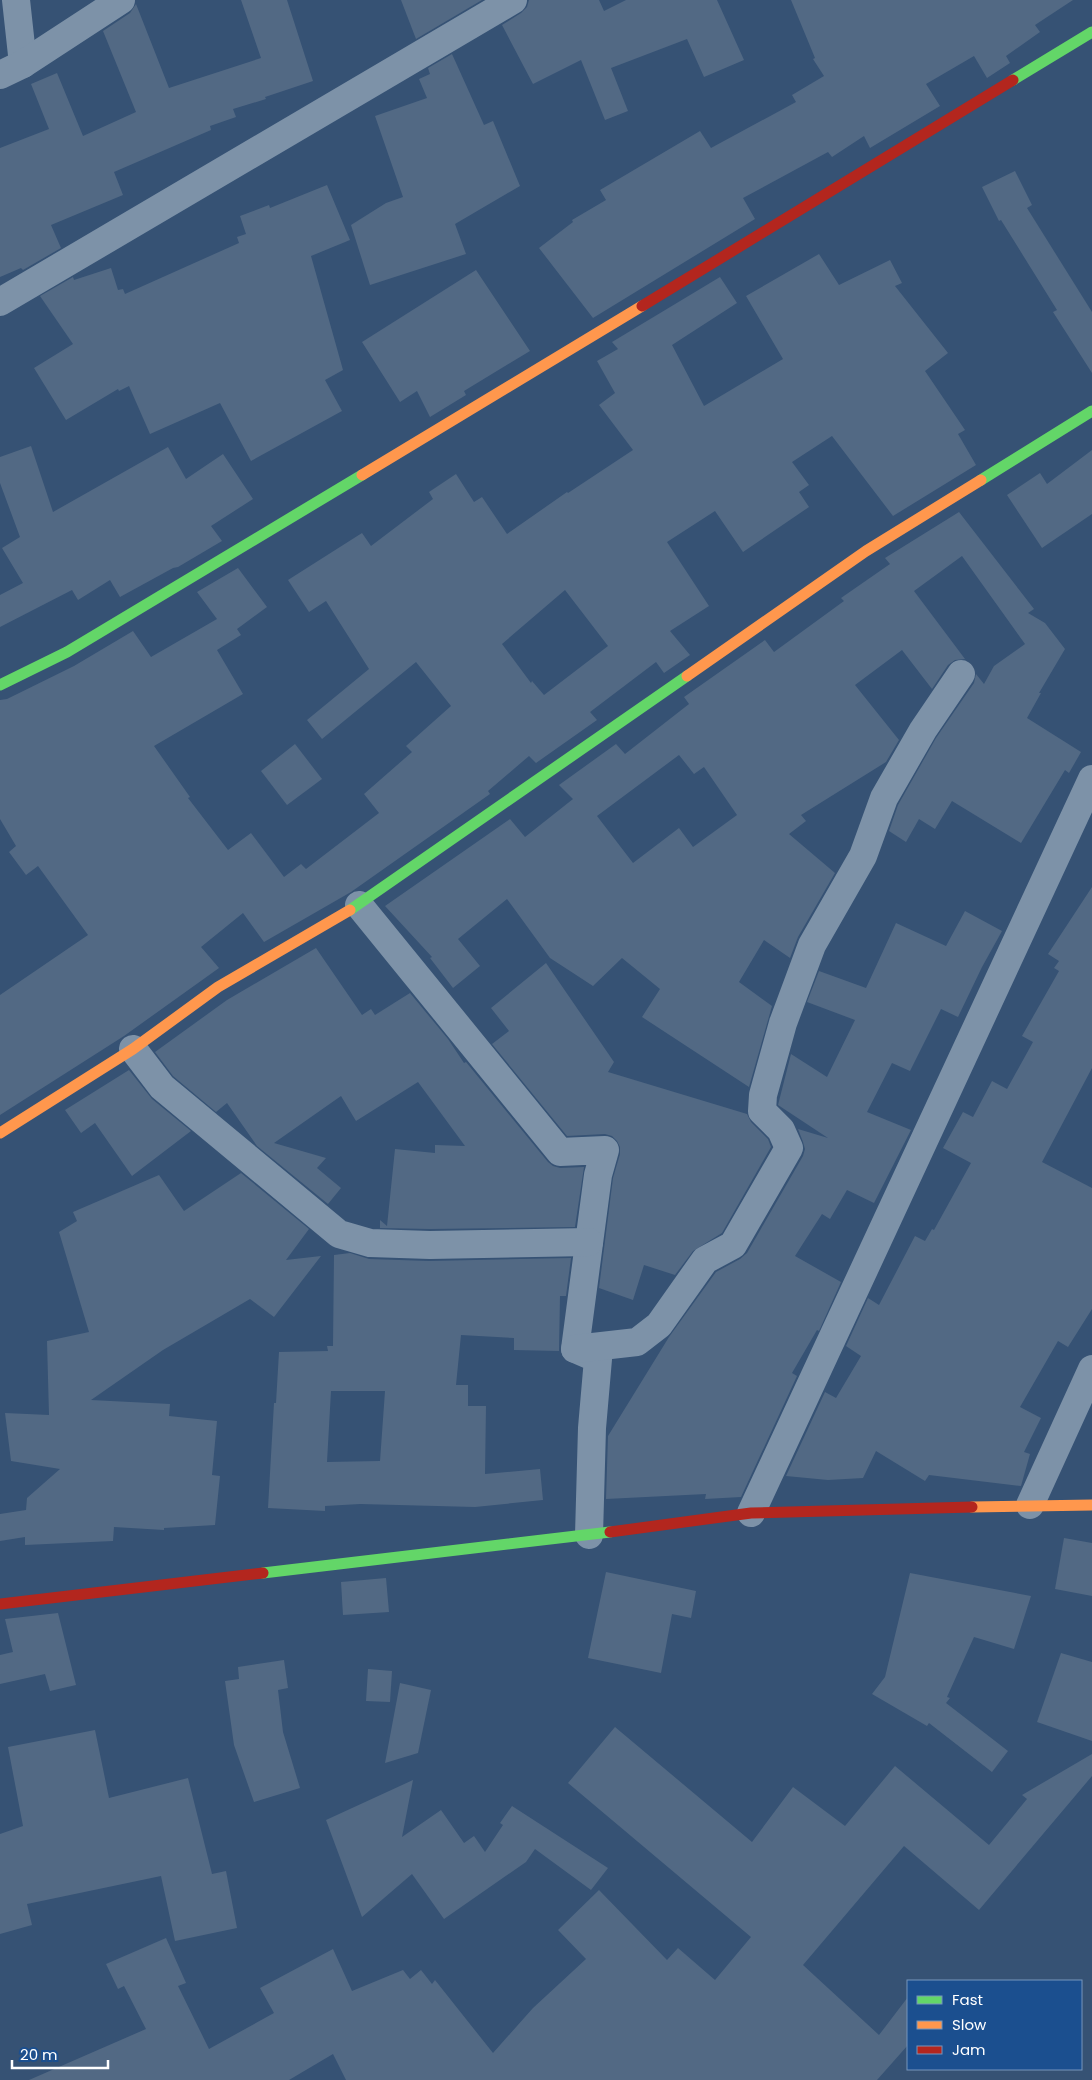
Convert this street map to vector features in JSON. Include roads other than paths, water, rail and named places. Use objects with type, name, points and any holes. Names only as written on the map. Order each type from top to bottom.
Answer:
[{"type":"street","points":[[12,69],[16,0]]},
{"type":"street","points":[[12,69],[121,0]]},
{"type":"street","points":[[0,302],[513,0]]},
{"type":"street","points":[[0,685],[84,642],[456,419],[1092,32]]},
{"type":"street","points":[[0,1133],[133,1049],[218,987],[359,905],[866,551],[1092,411]]},
{"type":"street","points":[[575,1349],[637,1342],[659,1325],[705,1260],[733,1245],[789,1148],[781,1130],[762,1111],[764,1095],[783,1023],[812,945],[863,856],[884,798],[923,730],[961,674]]},
{"type":"street","points":[[751,1514],[1092,779]]},
{"type":"street","points":[[359,905],[560,1152],[605,1150],[598,1175],[575,1349]]},
{"type":"street","points":[[133,1049],[162,1087],[339,1234],[370,1243],[430,1245],[589,1242]]},
{"type":"street","points":[[575,1349],[598,1360],[592,1428],[589,1535]]},
{"type":"street","points":[[1030,1505],[1092,1369]]},
{"type":"street","points":[[0,1604],[589,1535],[751,1514],[1030,1505],[1092,1505]]}]
